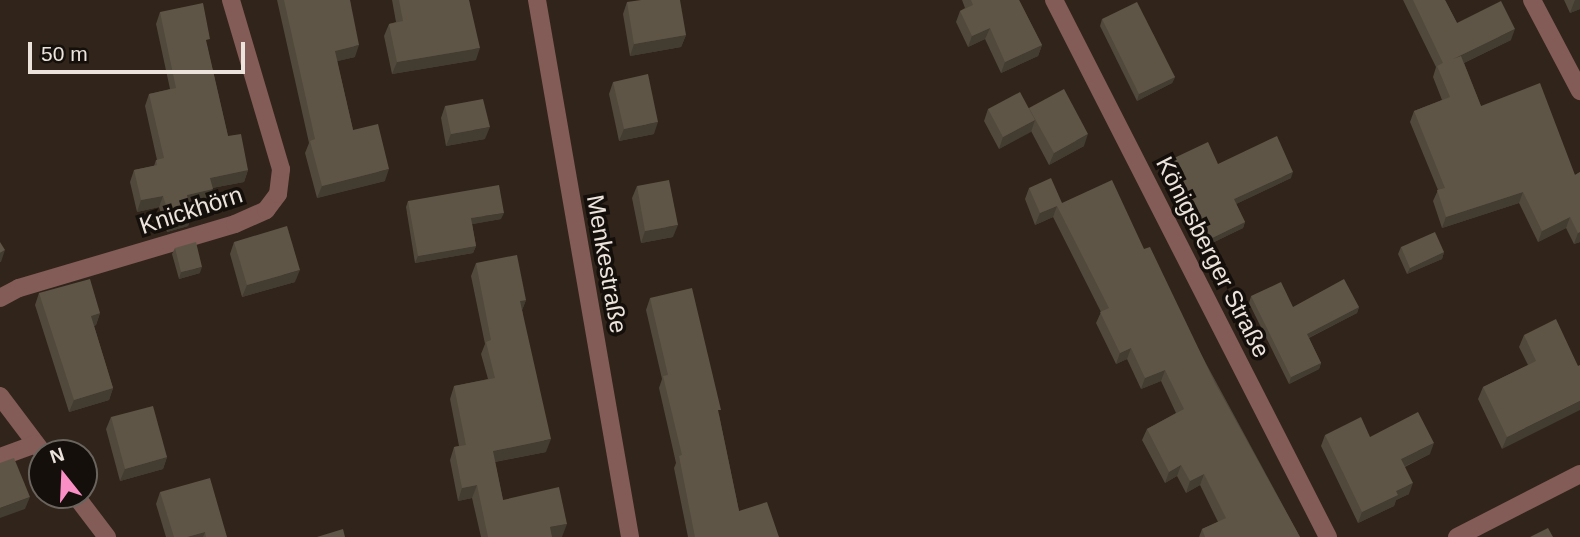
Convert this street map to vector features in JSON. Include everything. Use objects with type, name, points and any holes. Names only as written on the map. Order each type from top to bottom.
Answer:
[{"type":"street","name":"Knickhörn","points":[[0,298],[19,288],[235,224],[267,210],[278,194],[281,169],[231,0]]},
{"type":"street","name":"Menkestraße","points":[[537,0],[630,537]]},
{"type":"street","name":"Königsberger Straße","points":[[1054,0],[1328,537]]},
{"type":"street","points":[[1532,0],[1580,91]]},
{"type":"street","points":[[0,396],[32,439]]},
{"type":"street","points":[[0,457],[28,451]]},
{"type":"street","points":[[1457,537],[1579,478]]},
{"type":"street","points":[[86,509],[107,537]]},
{"type":"building","points":[[284,0],[350,0],[359,45],[335,51],[353,130],[378,124],[389,169],[322,186],[310,141],[315,139]]},
{"type":"building","points":[[399,0],[469,0],[480,48],[397,62],[389,24],[403,21]]},
{"type":"building","points":[[680,0],[686,35],[634,44],[627,2]]},
{"type":"building","points":[[971,0],[1019,0],[1042,45],[1005,62],[990,28],[972,36],[960,11],[973,5]]},
{"type":"building","points":[[1413,0],[1445,0],[1457,23],[1501,1],[1515,29],[1453,59],[1461,56],[1481,106],[1540,83],[1575,175],[1580,172],[1580,232],[1578,233],[1570,217],[1542,231],[1523,192],[1446,217],[1437,190],[1445,188],[1414,111],[1450,97],[1437,66],[1443,63]]},
{"type":"building","points":[[1137,2],[1175,77],[1139,94],[1102,19]]},
{"type":"building","points":[[203,3],[210,39],[206,40],[228,136],[241,134],[248,170],[210,178],[213,189],[187,195],[192,215],[171,221],[163,196],[141,200],[134,170],[157,165],[156,160],[164,158],[149,94],[176,88],[160,12]]},
{"type":"building","points":[[648,74],[658,122],[624,129],[613,82]]},
{"type":"building","points":[[1064,89],[1088,134],[1054,153],[1029,108]]},
{"type":"building","points":[[1020,92],[1035,120],[1003,137],[988,109]]},
{"type":"building","points":[[483,99],[490,127],[451,134],[445,106]]},
{"type":"building","points":[[1277,136],[1293,172],[1234,199],[1245,222],[1210,239],[1172,159],[1208,142],[1218,164]]},
{"type":"building","points":[[1051,178],[1062,203],[1112,180],[1144,249],[1150,247],[1215,383],[1300,537],[1205,537],[1202,529],[1226,518],[1204,474],[1190,481],[1181,465],[1169,472],[1147,429],[1184,409],[1165,370],[1145,378],[1131,348],[1120,353],[1100,312],[1109,308],[1057,206],[1040,213],[1029,188]]},
{"type":"building","points":[[669,180],[678,225],[645,231],[637,186]]},
{"type":"building","points":[[499,185],[504,213],[471,218],[476,246],[418,256],[408,201]]},
{"type":"building","points":[[287,226],[300,270],[247,285],[234,242]]},
{"type":"building","points":[[1435,232],[1444,252],[1410,268],[1401,247]]},
{"type":"building","points":[[196,242],[202,267],[181,272],[175,248]]},
{"type":"building","points":[[517,255],[526,300],[520,301],[551,439],[493,451],[503,500],[559,487],[567,524],[550,527],[552,537],[488,537],[477,485],[462,488],[454,447],[466,445],[454,386],[495,378],[486,342],[491,340],[476,263]]},
{"type":"building","points":[[90,279],[100,313],[91,316],[113,388],[74,400],[39,293]]},
{"type":"building","points":[[1344,279],[1359,307],[1307,334],[1321,363],[1291,377],[1251,296],[1281,282],[1293,307]]},
{"type":"building","points":[[692,288],[721,410],[718,410],[739,511],[767,502],[779,537],[695,537],[679,456],[682,455],[663,376],[668,375],[650,298]]},
{"type":"building","points":[[1556,319],[1578,366],[1580,365],[1580,401],[1507,437],[1483,387],[1536,361],[1524,335]]},
{"type":"building","points":[[153,406],[167,457],[125,469],[111,417]]},
{"type":"building","points":[[1418,412],[1434,443],[1401,459],[1413,483],[1396,491],[1398,495],[1362,512],[1325,435],[1361,417],[1370,437]]},
{"type":"building","points":[[14,458],[28,498],[0,508],[0,463]]},
{"type":"building","points":[[210,478],[227,537],[206,537],[205,532],[174,537],[160,492]]},
{"type":"building","points":[[1548,528],[1553,537],[1530,537]]},
{"type":"building","points":[[343,529],[345,537],[317,537]]}]
